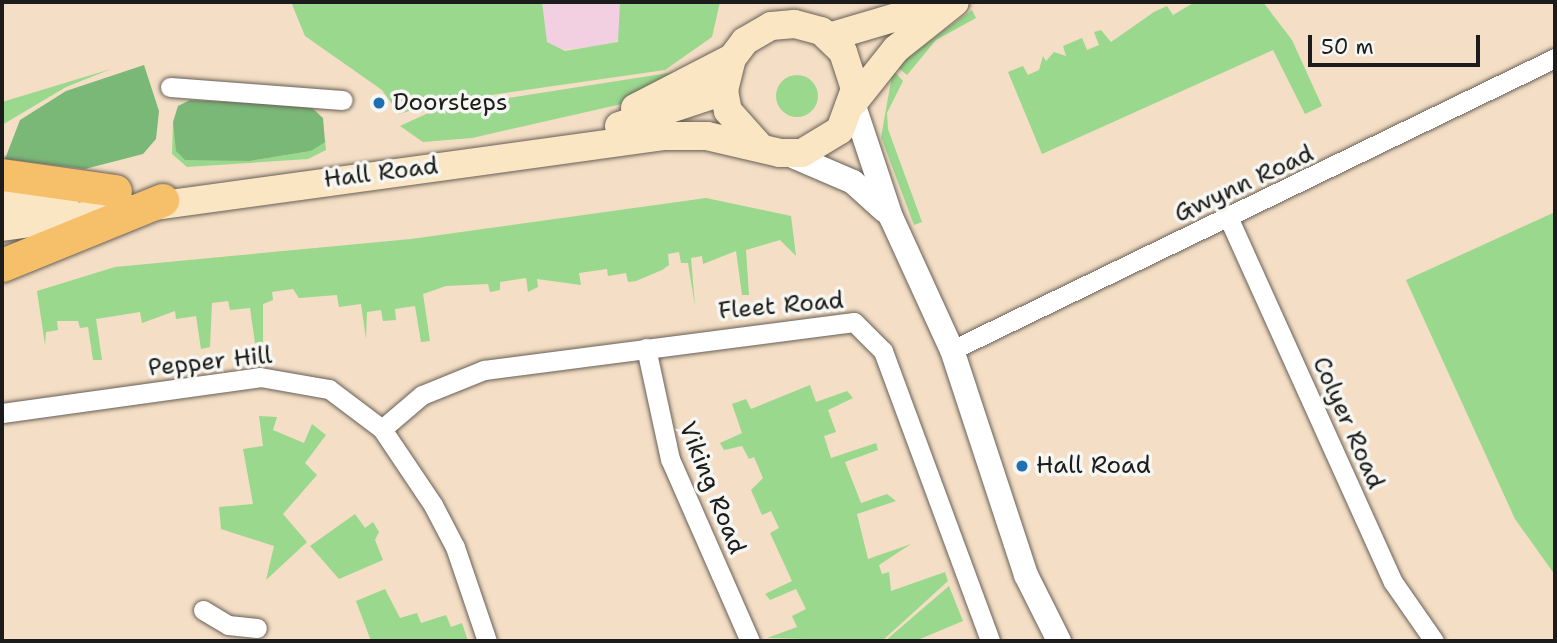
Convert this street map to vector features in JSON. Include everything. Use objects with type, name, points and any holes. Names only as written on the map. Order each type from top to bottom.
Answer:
[{"type":"highway","points":[[2,265],[162,200]]},
{"type":"main road","points":[[615,127],[638,105],[732,58],[750,36],[779,24],[811,27],[829,37],[949,2]]},
{"type":"main road","points":[[788,154],[830,140],[853,103],[896,48],[955,2]]},
{"type":"main road","name":"Hall Road","points":[[829,37],[850,64],[853,103]]},
{"type":"main road","points":[[724,91],[732,58]]},
{"type":"main road","name":"Hall Road","points":[[2,202],[116,191],[615,127],[724,91],[735,124],[760,147]]},
{"type":"main road","name":"Hall Road","points":[[2,227],[162,200],[665,136],[706,136],[788,154]]},
{"type":"main road","points":[[2,175],[116,191]]},
{"type":"street","name":"Gwynn Road","points":[[951,350],[1229,219],[1555,58]]},
{"type":"street","points":[[170,87],[343,100]]},
{"type":"street","name":"Hall Road","points":[[853,103],[891,217],[951,350],[1026,575],[1059,641]]},
{"type":"street","name":"Hall Road","points":[[788,154],[853,181],[891,217]]},
{"type":"street","name":"Colyer Road","points":[[1229,219],[1393,582],[1434,641]]},
{"type":"street","name":"Fleet Road","points":[[382,429],[422,395],[477,372],[834,321],[868,330],[883,351],[990,641]]},
{"type":"street","name":"Viking Road","points":[[646,348],[670,459],[750,641]]},
{"type":"street","name":"Pepper Hill","points":[[2,413],[269,377],[330,389],[382,429],[450,534],[487,641]]},
{"type":"street","points":[[203,610],[225,633],[257,628]]},
{"type":"shaded area","points":[[542,2],[620,2],[623,35],[612,45],[556,50],[546,40]]},
{"type":"green space","points":[[291,2],[542,2],[547,42],[565,51],[618,42],[620,2],[720,2],[712,37],[665,70],[436,103],[399,114],[382,90],[305,36]]},
{"type":"green space","points":[[1195,2],[1263,2],[1292,40],[1322,106],[1305,114],[1273,50],[1042,154],[1008,72],[1023,66],[1028,75],[1039,70],[1043,56],[1046,61],[1054,52],[1066,56],[1063,46],[1082,38],[1087,50],[1099,45],[1094,32],[1101,30],[1111,42],[1154,12],[1167,6],[1173,15]]},
{"type":"green space","points":[[972,10],[976,18],[936,40],[907,75],[896,66]]},
{"type":"green space","points":[[144,65],[159,111],[156,139],[143,154],[85,169],[5,159],[20,120],[66,91]]},
{"type":"green space","points":[[111,69],[66,87],[2,125],[2,102]]},
{"type":"green space","points":[[893,70],[903,81],[887,113],[888,129],[922,222],[914,225],[881,137]]},
{"type":"green space","points":[[675,72],[635,101],[472,138],[423,142],[400,126],[437,109]]},
{"type":"green space","points":[[797,75],[812,81],[818,96],[812,111],[797,117],[782,111],[776,96],[782,81]]},
{"type":"green space","points":[[190,100],[310,106],[323,118],[325,142],[311,151],[250,161],[185,160],[176,151],[173,122],[178,106]]},
{"type":"green space","points":[[173,122],[182,157],[250,161],[311,151],[325,139],[326,150],[308,159],[187,167],[172,154]]},
{"type":"green space","points":[[706,198],[791,216],[796,256],[780,240],[746,250],[749,295],[742,295],[736,251],[703,264],[702,256],[691,258],[695,306],[688,263],[681,263],[679,252],[668,254],[669,265],[662,270],[636,281],[628,282],[626,273],[608,276],[607,269],[579,273],[581,285],[537,279],[538,287],[528,292],[526,278],[500,282],[500,290],[490,292],[488,284],[446,286],[423,294],[430,341],[421,342],[415,306],[395,309],[396,320],[383,321],[381,310],[367,312],[366,339],[361,304],[339,307],[337,295],[299,298],[293,289],[272,292],[273,300],[263,304],[263,342],[255,343],[250,308],[230,310],[228,301],[212,303],[210,347],[201,349],[196,316],[176,319],[175,311],[142,323],[140,312],[96,319],[102,360],[93,360],[88,327],[80,328],[78,321],[57,321],[58,330],[46,332],[45,345],[37,291],[115,267],[411,239]]},
{"type":"green space","points":[[1555,212],[1555,575],[1515,519],[1406,280]]},
{"type":"green space","points":[[810,385],[816,402],[847,391],[853,398],[828,410],[836,432],[824,436],[831,458],[876,443],[878,450],[845,462],[861,503],[887,494],[896,501],[857,514],[868,559],[911,544],[879,565],[882,574],[889,572],[891,591],[945,572],[948,581],[882,641],[767,638],[797,627],[792,616],[806,609],[796,589],[770,600],[765,594],[792,581],[770,533],[779,528],[771,511],[762,515],[751,490],[763,478],[754,457],[749,459],[742,446],[724,450],[720,443],[742,433],[732,404],[746,399],[751,409]]},
{"type":"green space","points":[[259,416],[277,417],[273,430],[304,443],[312,424],[326,435],[305,463],[317,475],[283,514],[307,542],[266,580],[274,546],[221,529],[219,507],[253,504],[243,449],[263,446]]},
{"type":"green space","points":[[355,514],[365,528],[373,522],[379,532],[375,540],[383,560],[339,579],[310,546]]},
{"type":"green space","points":[[949,586],[963,621],[915,641],[885,641]]},
{"type":"green space","points":[[385,589],[400,618],[417,613],[421,623],[446,615],[451,627],[462,623],[468,641],[371,641],[356,601]]},
{"type":"place","name":"Doorsteps","points":[[379,103]]},
{"type":"place","name":"Hall Road","points":[[1022,466]]}]
